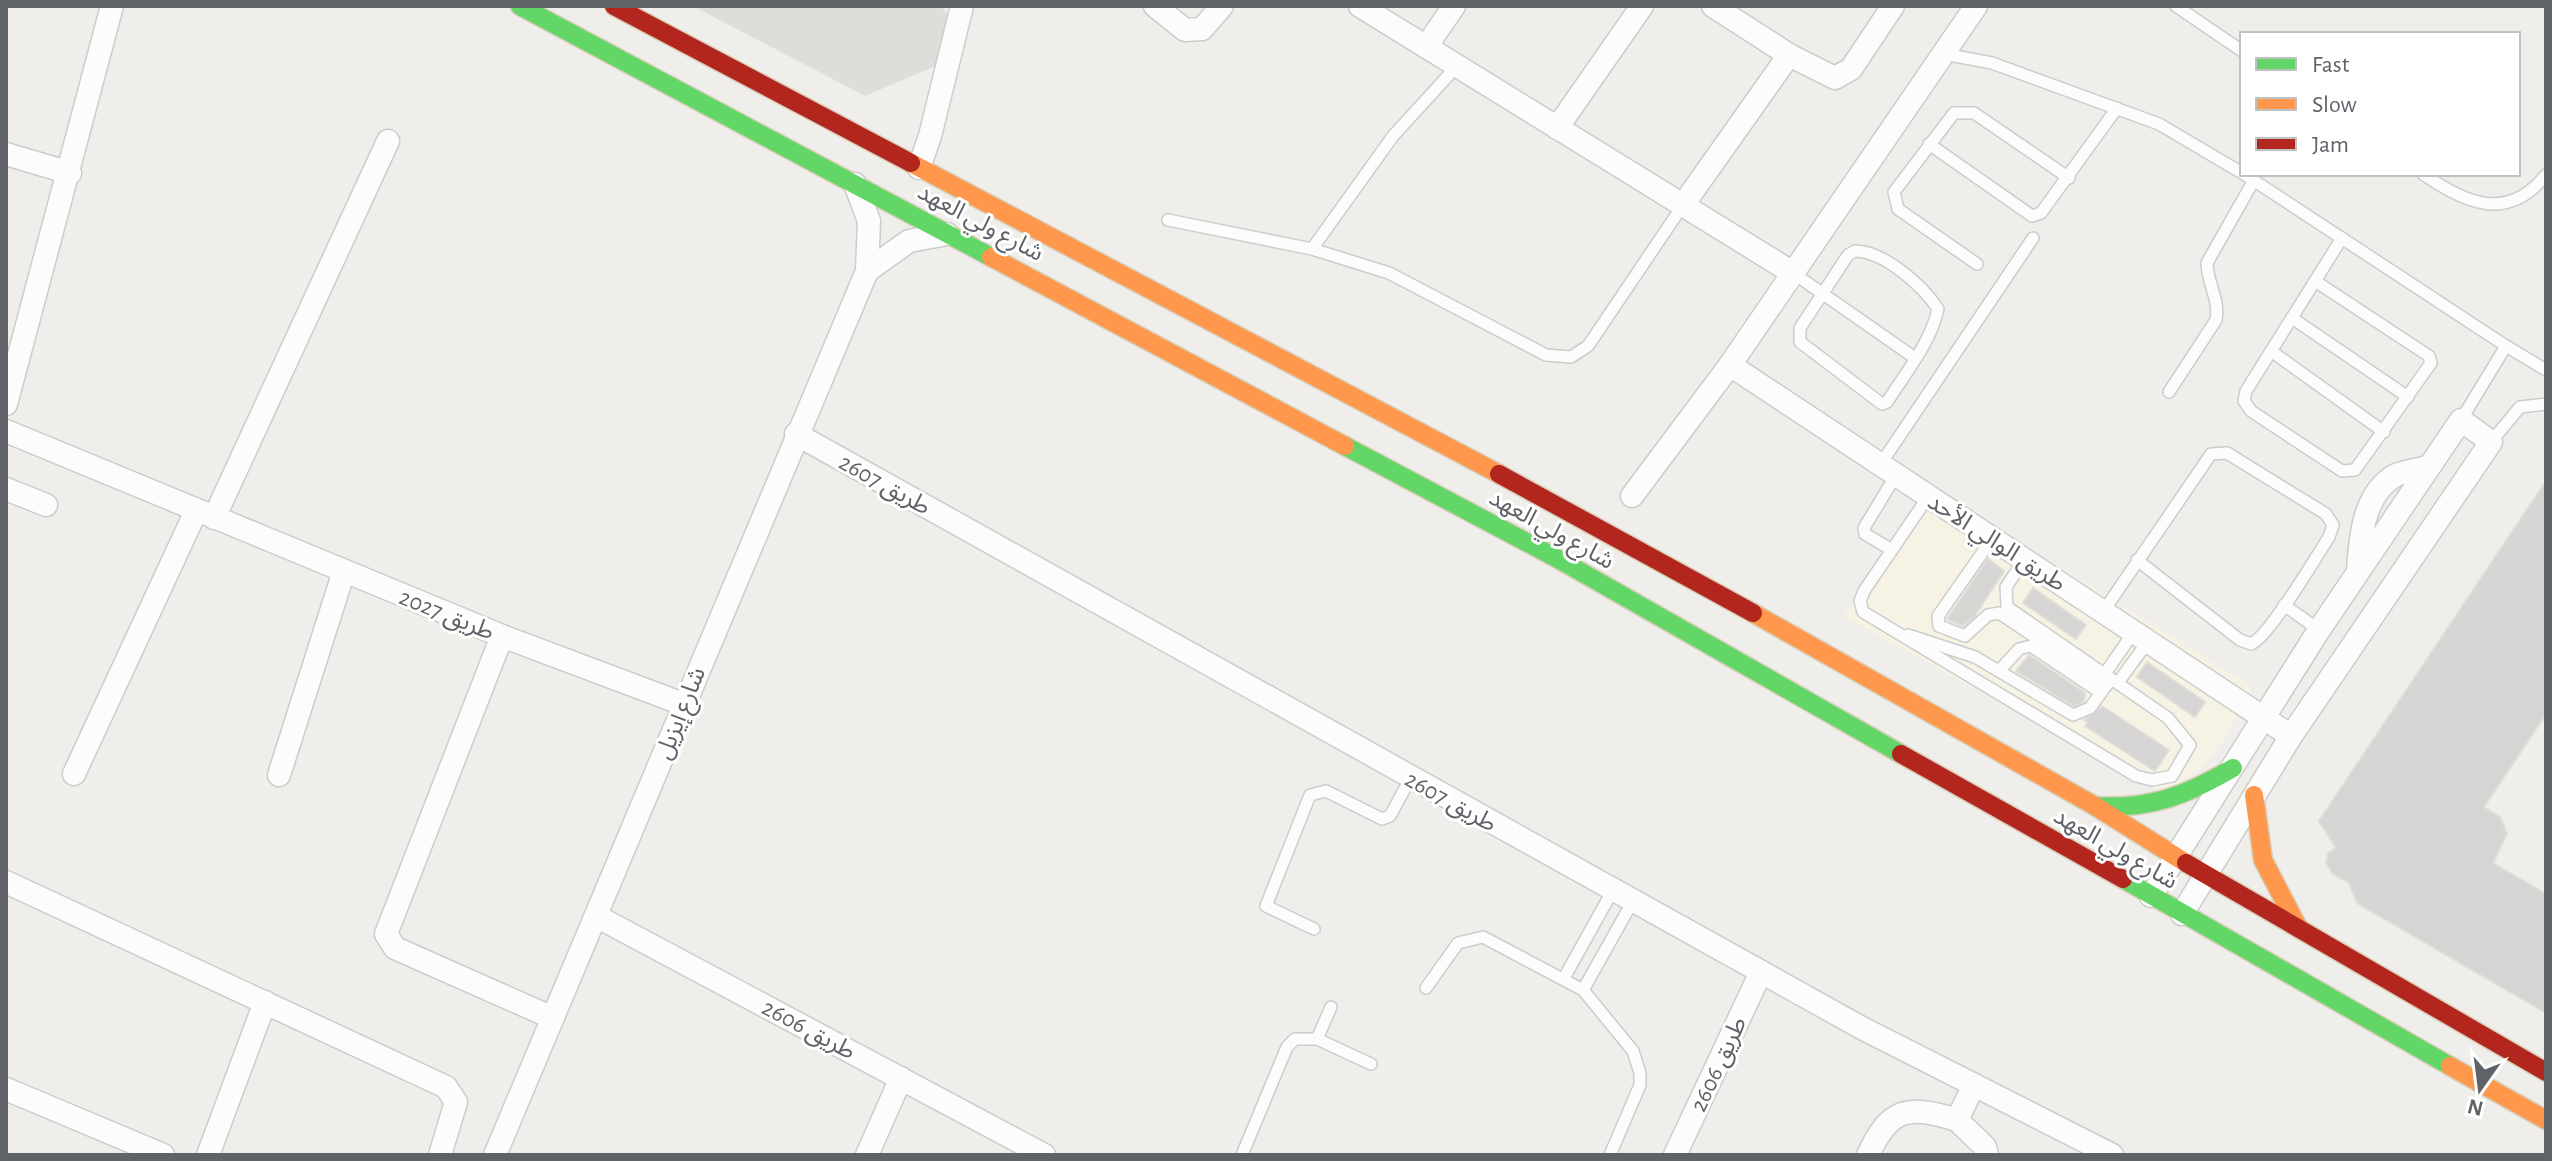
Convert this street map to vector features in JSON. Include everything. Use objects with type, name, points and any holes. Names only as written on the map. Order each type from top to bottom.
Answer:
[{"type":"main road","name":"شارع ولي العهد","points":[[520,6],[899,205],[1560,560],[1838,716],[1869,723],[1902,737],[2156,888],[2182,914],[2546,1120]]},
{"type":"main road","name":"شارع ولي العهد","points":[[621,7],[1605,530],[2095,806],[2205,875],[2546,1072]]},
{"type":"main road","points":[[899,205],[919,168]]},
{"type":"main road","points":[[2095,806],[2134,809],[2172,802],[2233,768]]},
{"type":"main road","points":[[2254,795],[2263,860],[2299,930]]},
{"type":"main road","points":[[2156,888],[2205,875]]},
{"type":"street","points":[[6,404],[112,6]]},
{"type":"street","points":[[919,168],[934,122],[962,6]]},
{"type":"street","points":[[1155,6],[1185,30],[1202,29],[1222,6]]},
{"type":"street","points":[[1360,6],[1793,273]]},
{"type":"street","points":[[1426,47],[1454,6]]},
{"type":"street","points":[[1557,128],[1642,6]]},
{"type":"street","points":[[1713,6],[1789,55],[1835,78],[1851,69],[1893,6]]},
{"type":"street","points":[[1632,496],[1730,365],[1976,6]]},
{"type":"street","points":[[1683,205],[1789,55]]},
{"type":"street","points":[[74,774],[388,141]]},
{"type":"street","points":[[6,154],[70,173]]},
{"type":"street","name":"شارع إيزيل","points":[[495,1155],[598,917],[683,704],[867,271],[869,221],[855,184]]},
{"type":"street","points":[[867,271],[909,241],[950,234]]},
{"type":"street","name":"طريق الوالي الأحد","points":[[1730,365],[2291,736]]},
{"type":"street","points":[[2156,888],[2319,630],[2461,420],[2491,442],[2291,736],[2182,914]]},
{"type":"street","name":"طريق 2027","points":[[6,431],[502,636],[683,704]]},
{"type":"street","name":"طريق 2607","points":[[796,434],[1761,972],[2112,1155]]},
{"type":"street","points":[[6,489],[46,505]]},
{"type":"street","points":[[279,775],[344,571]]},
{"type":"street","points":[[502,636],[386,934],[395,948],[553,1018]]},
{"type":"street","points":[[6,882],[451,1091],[456,1102],[444,1154]]},
{"type":"street","name":"طريق 2606","points":[[598,917],[901,1078],[1018,1149],[1044,1155]]},
{"type":"street","name":"طريق 2606","points":[[1675,1155],[1761,972]]},
{"type":"street","points":[[208,1155],[265,1002]]},
{"type":"street","points":[[867,1155],[901,1078]]},
{"type":"street","points":[[1957,1120],[1974,1085]]},
{"type":"street","points":[[6,1089],[163,1155]]},
{"type":"street","points":[[1868,1155],[1879,1130],[1891,1116],[1908,1112],[1957,1120],[1985,1147],[1987,1155]]},
{"type":"lane","points":[[2176,6],[2240,50]]},
{"type":"lane","points":[[1944,54],[1992,63],[2159,124],[2240,172]]},
{"type":"lane","points":[[1312,249],[1393,136],[1457,66]]},
{"type":"lane","points":[[1929,144],[2032,216],[2041,213],[2069,178],[2117,108]]},
{"type":"lane","points":[[1977,264],[1898,209],[1893,200],[1894,192],[1954,113],[1974,113],[2069,178]]},
{"type":"lane","points":[[2426,176],[2452,194],[2485,204],[2518,198],[2546,175]]},
{"type":"lane","points":[[2169,392],[2216,320],[2219,306],[2207,276],[2207,263],[2247,176],[2546,370]]},
{"type":"lane","points":[[1168,220],[1312,249],[1389,273],[1546,355],[1571,357],[1588,346],[1683,205]]},
{"type":"lane","points":[[1892,550],[1865,534],[1864,528],[1888,470],[2033,238]]},
{"type":"lane","points":[[2315,281],[2429,356],[2431,363],[2355,470],[2342,471],[2251,411],[2244,401],[2246,391],[2292,318],[2315,281],[2342,238]]},
{"type":"lane","points":[[1871,251],[1929,296],[1938,309],[1935,323],[1887,402],[1876,401],[1800,342],[1800,328],[1823,291],[1848,255],[1871,251]]},
{"type":"lane","points":[[1793,273],[1915,358]]},
{"type":"lane","points":[[2292,318],[2408,397]]},
{"type":"lane","points":[[2461,420],[2506,346]]},
{"type":"lane","points":[[2271,351],[2384,432]]},
{"type":"lane","points":[[2491,442],[2520,407],[2546,404]]},
{"type":"lane","points":[[2103,612],[2137,560],[2207,457],[2222,452],[2330,519],[2329,537],[2284,605],[2261,638],[2245,643],[2137,560]]},
{"type":"lane","points":[[1928,497],[1860,601],[1863,612],[2136,776],[2152,780],[2172,776],[2190,745],[2168,718],[1999,613],[1988,615],[1965,636],[1939,626],[1938,616],[1992,539]]},
{"type":"lane","points":[[2024,560],[2006,587],[2007,607],[2109,681]]},
{"type":"lane","points":[[2284,605],[2319,630]]},
{"type":"lane","points":[[1888,629],[1966,653],[2073,715],[2090,708],[2140,638]]},
{"type":"lane","points":[[1999,671],[2019,649],[2031,646],[2109,681]]},
{"type":"lane","points":[[1314,929],[1266,906],[1310,795],[1326,791],[1382,819],[1390,816],[1410,779]]},
{"type":"lane","points":[[1564,978],[1613,890]]},
{"type":"lane","points":[[1583,990],[1633,901]]},
{"type":"lane","points":[[1426,988],[1449,952],[1470,938],[1495,941],[1583,990],[1633,1051],[1640,1073],[1636,1097],[1610,1155]]},
{"type":"lane","points":[[1317,1039],[1331,1007]]},
{"type":"lane","points":[[1242,1155],[1287,1047],[1295,1039],[1317,1039],[1371,1064]]},
{"type":"shaded area","points":[[693,6],[942,6],[948,17],[938,65],[865,96]]},
{"type":"shaded area","points":[[1932,487],[2252,687],[2221,744],[2200,770],[2163,793],[1844,616]]},
{"type":"building","points":[[2546,481],[2546,714],[2484,807],[2500,817],[2507,833],[2493,863],[2546,894],[2546,1013],[2357,903],[2349,883],[2333,874],[2326,863],[2328,853],[2336,848],[2319,821]]},
{"type":"building","points":[[1988,559],[2004,571],[1974,617],[1963,626],[1950,621],[1947,619]]},
{"type":"building","points":[[2033,588],[2086,625],[2076,639],[2023,603]]},
{"type":"building","points":[[2029,655],[2085,693],[2084,701],[2074,706],[2016,671]]},
{"type":"building","points":[[2147,662],[2205,702],[2195,717],[2137,677]]},
{"type":"building","points":[[2102,706],[2169,750],[2155,771],[2085,726],[2088,722],[2084,720]]},
{"type":"traffic: fast","points":[[520,6],[991,257]]},
{"type":"traffic: fast","points":[[1345,446],[1560,560],[1901,754]]},
{"type":"traffic: fast","points":[[2095,806],[2133,806],[2167,799],[2233,768]]},
{"type":"traffic: fast","points":[[2123,879],[2450,1066]]},
{"type":"traffic: slow","points":[[911,163],[1499,474]]},
{"type":"traffic: slow","points":[[991,257],[1345,446]]},
{"type":"traffic: slow","points":[[1753,613],[2095,806],[2186,863]]},
{"type":"traffic: slow","points":[[2254,795],[2263,860],[2299,929]]},
{"type":"traffic: slow","points":[[2450,1066],[2546,1120]]},
{"type":"traffic: jam","points":[[614,6],[911,163]]},
{"type":"traffic: jam","points":[[1499,474],[1753,613]]},
{"type":"traffic: jam","points":[[1901,754],[2123,879]]},
{"type":"traffic: jam","points":[[2186,863],[2546,1072]]}]
